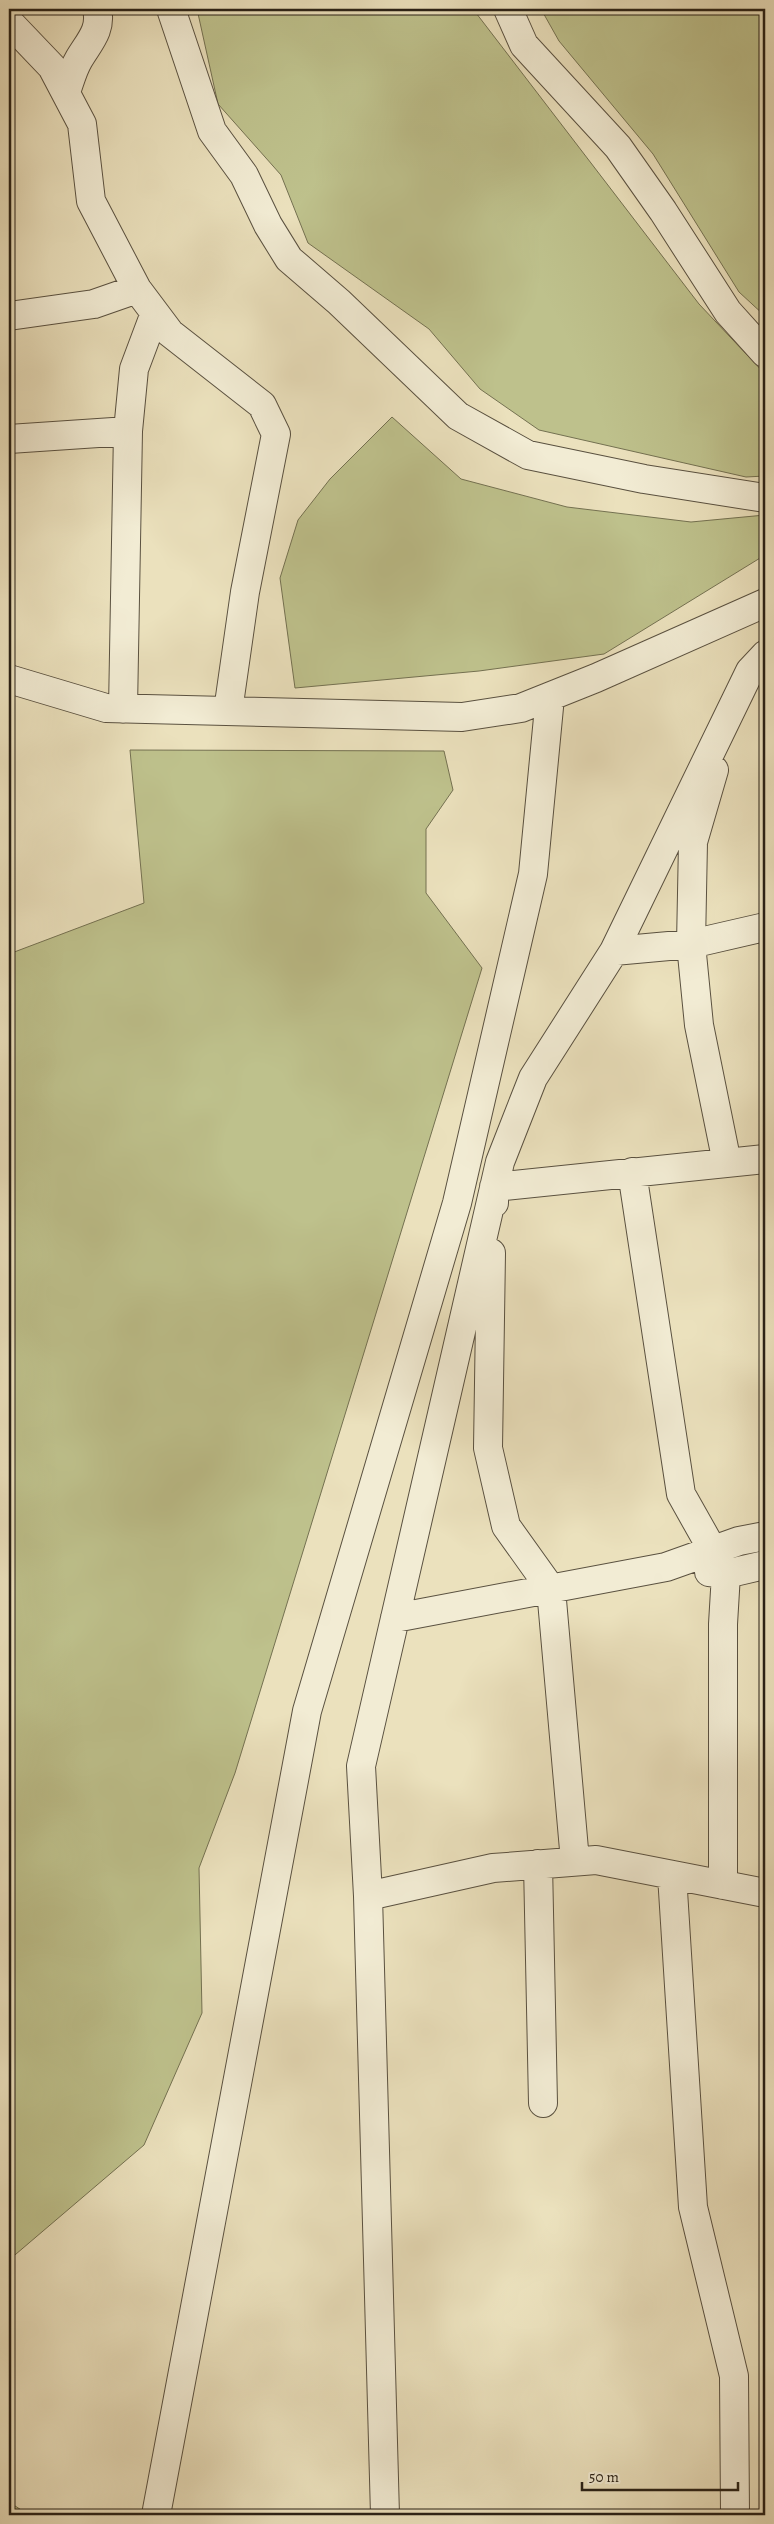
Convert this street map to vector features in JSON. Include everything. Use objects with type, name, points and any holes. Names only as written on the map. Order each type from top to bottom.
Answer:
[{"type":"street","points":[[66,92],[78,60],[90,43],[100,20],[97,9]]},
{"type":"street","points":[[171,9],[212,130],[244,175],[268,225],[289,259],[339,302],[458,416],[528,454],[644,479],[765,498]]},
{"type":"street","points":[[508,9],[524,45],[618,147],[663,211],[728,312],[765,353]]},
{"type":"street","points":[[9,22],[52,67],[82,124],[91,200],[137,289],[170,333],[262,404],[276,434],[245,592],[228,711]]},
{"type":"street","points":[[9,316],[94,304],[137,289]]},
{"type":"street","points":[[123,708],[128,431],[134,369],[155,313]]},
{"type":"street","points":[[9,440],[128,431]]},
{"type":"street","points":[[9,679],[106,708],[462,717],[521,708],[765,603]]},
{"type":"street","points":[[385,2515],[368,1896],[361,1766],[500,1162],[533,1078],[614,951],[750,671],[765,654]]},
{"type":"street","points":[[156,2515],[307,1711],[457,1203],[533,874],[550,697]]},
{"type":"street","points":[[722,727],[712,784],[693,842],[691,944],[699,1025],[727,1162]]},
{"type":"street","points":[[614,951],[691,944],[765,927]]},
{"type":"street","points":[[494,1187],[765,1159]]},
{"type":"street","points":[[632,1172],[682,1494],[726,1574],[724,1624],[723,1885]]},
{"type":"street","points":[[494,1187],[488,1328],[488,1448],[506,1526],[551,1589],[575,1862]]},
{"type":"street","points":[[395,1618],[666,1567],[739,1541],[765,1536]]},
{"type":"street","points":[[666,1567],[726,1574],[765,1565]]},
{"type":"street","points":[[368,1896],[493,1868],[596,1860],[765,1893]]},
{"type":"street","points":[[538,1864],[543,2103]]},
{"type":"street","points":[[672,1875],[693,2207],[734,2376],[735,2515]]},
{"type":"green space","points":[[197,9],[473,9],[699,304],[765,374],[765,476],[746,477],[539,430],[480,389],[429,329],[308,243],[281,175],[218,104]]},
{"type":"green space","points":[[541,9],[765,9],[765,316],[739,292],[653,154],[559,41]]},
{"type":"green space","points":[[392,417],[461,479],[567,507],[691,522],[765,515],[765,555],[604,654],[479,671],[295,688],[280,578],[298,520],[330,479]]},
{"type":"green space","points":[[130,750],[444,751],[453,790],[426,829],[426,893],[482,968],[235,1773],[199,1868],[202,2013],[144,2145],[9,2260],[9,954],[144,903]]},
{"type":"green space","points":[[9,2502],[29,2515],[9,2515]]}]
